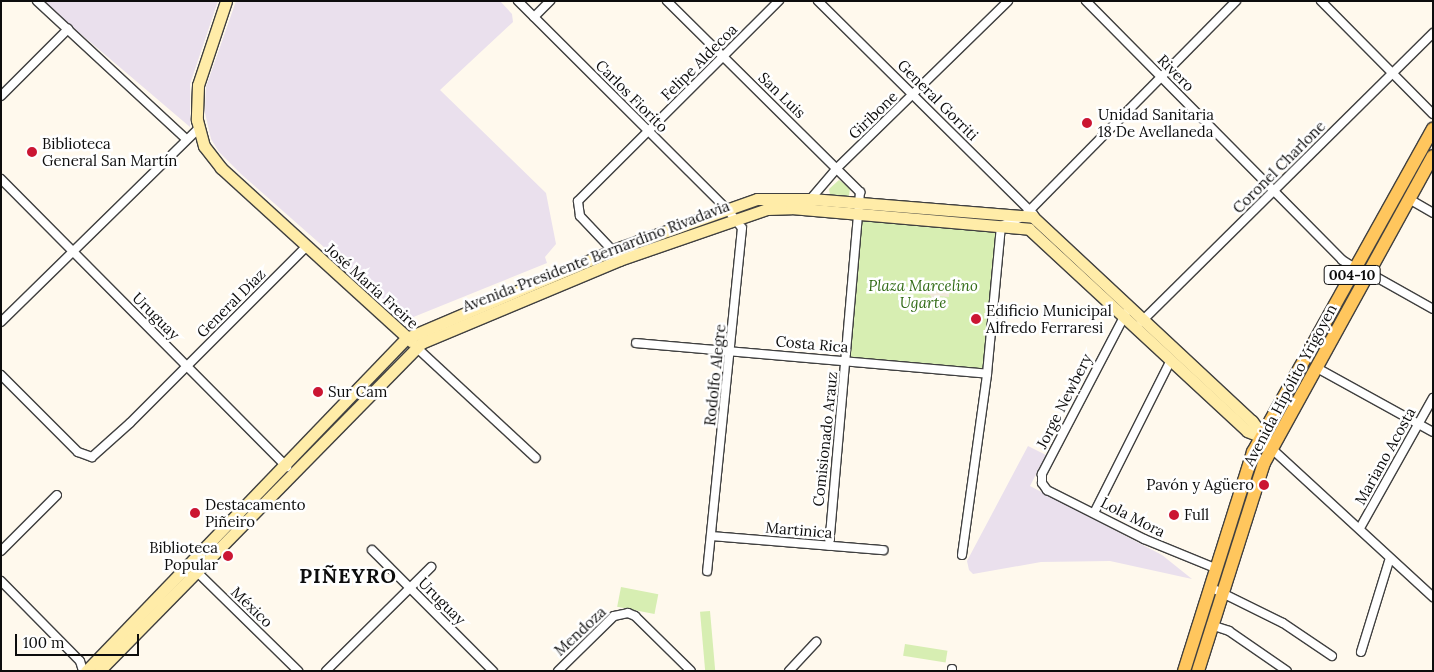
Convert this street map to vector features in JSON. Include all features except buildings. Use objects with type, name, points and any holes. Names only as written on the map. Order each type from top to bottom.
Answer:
[{"type":"main road","points":[[198,129],[198,86],[226,1]]},
{"type":"main road","name":"José María Freire","points":[[198,129],[213,160],[416,346]]},
{"type":"main road","name":"Avenida Hipólito Yrigoyen","points":[[1198,671],[1211,625],[1216,589],[1215,568],[1248,462],[1260,436],[1433,129]]},
{"type":"main road","name":"Avenida Hipólito Yrigoyen","points":[[1184,671],[1272,449],[1433,156]]},
{"type":"main road","name":"Avenida Presidente Bernardino Rivadavia","points":[[85,671],[288,468],[407,338],[616,255],[731,214],[769,198],[811,199],[860,209],[1001,226],[1034,232],[1252,421],[1260,436]]},
{"type":"main road","name":"Avenida Presidente Bernardino Rivadavia","points":[[731,214],[767,209],[1027,213],[1037,220],[1127,312]]},
{"type":"main road","name":"Avenida Presidente Bernardino Rivadavia","points":[[288,468],[416,346],[616,255]]},
{"type":"main road","name":"Avenida Presidente Bernardino Rivadavia","points":[[1140,324],[1171,360],[1246,431],[1260,436]]},
{"type":"main road","points":[[1260,436],[1272,449]]},
{"type":"main road","name":"Avenida Presidente Bernardino Rivadavia","points":[[99,671],[191,567]]},
{"type":"street","points":[[37,1],[186,139]]},
{"type":"street","name":"Carlos Fiorito","points":[[518,1],[731,214]]},
{"type":"street","points":[[534,17],[550,1]]},
{"type":"street","name":"San Luis","points":[[667,1],[858,189],[860,209]]},
{"type":"street","name":"Felipe Aldecoa","points":[[616,255],[580,216],[577,206],[581,196],[779,1]]},
{"type":"street","name":"General Gorriti","points":[[818,1],[914,95],[1027,213]]},
{"type":"street","name":"Giribone","points":[[802,209],[837,168],[914,95],[1008,1]]},
{"type":"street","name":"Rivero","points":[[1086,1],[1342,260],[1355,268]]},
{"type":"street","points":[[962,555],[987,374],[1001,226],[1027,213],[1236,1]]},
{"type":"street","points":[[1321,1],[1433,114]]},
{"type":"street","points":[[1,96],[68,29]]},
{"type":"street","name":"Coronel Charlone","points":[[1140,324],[1433,33]]},
{"type":"street","points":[[1,322],[198,129]]},
{"type":"street","name":"Uruguay","points":[[1,179],[288,468]]},
{"type":"street","points":[[1409,199],[1433,213]]},
{"type":"street","name":"Comisionado Arauz","points":[[829,546],[860,209]]},
{"type":"street","name":"Rodolfo Alegre","points":[[706,571],[712,536],[743,234],[731,214]]},
{"type":"street","name":"General Díaz","points":[[1,375],[78,452],[87,457],[97,454],[188,367],[306,247]]},
{"type":"street","points":[[1368,273],[1433,309]]},
{"type":"street","name":"Jorge Newbery","points":[[1042,483],[1042,474],[1127,312]]},
{"type":"street","name":"Costa Rica","points":[[636,343],[987,374]]},
{"type":"street","name":"José María Freire","points":[[416,346],[536,458]]},
{"type":"street","points":[[1094,513],[1171,360]]},
{"type":"street","points":[[1317,368],[1433,432]]},
{"type":"street","name":"Mariano Acosta","points":[[1360,528],[1433,398]]},
{"type":"street","points":[[1272,449],[1433,597]]},
{"type":"street","name":"Lola Mora","points":[[1042,483],[1047,490],[1157,546],[1215,568]]},
{"type":"street","points":[[1,551],[57,495]]},
{"type":"street","name":"Martinica","points":[[712,536],[884,550]]},
{"type":"street","name":"Uruguay","points":[[372,550],[493,671]]},
{"type":"street","points":[[1361,652],[1390,558]]},
{"type":"street","name":"México","points":[[191,567],[298,671]]},
{"type":"street","points":[[326,671],[431,567]]},
{"type":"street","points":[[1,581],[80,661],[85,671]]},
{"type":"street","points":[[1216,589],[1283,623],[1332,656]]},
{"type":"street","name":"Mendoza","points":[[558,671],[614,616],[622,614],[636,616],[691,671]]},
{"type":"street","points":[[1211,625],[1228,631],[1287,671]]},
{"type":"street","points":[[790,670],[816,642]]},
{"type":"shaded area","points":[[42,1],[218,1],[190,84],[190,127]]},
{"type":"shaded area","points":[[236,1],[500,1],[512,14],[513,22],[440,90],[546,193],[556,244],[545,257],[547,263],[411,318],[402,316],[241,174],[219,152],[211,139],[205,113],[206,87]]},
{"type":"shaded area","points":[[924,281],[950,283],[949,297],[939,296],[933,300],[930,295],[922,294]]},
{"type":"shaded area","points":[[1028,446],[1046,455],[1030,486],[1162,555],[1192,579],[1110,561],[1041,562],[973,574],[969,570],[967,561]]},
{"type":"green space","points":[[839,180],[850,188],[849,196],[830,195],[829,189]]},
{"type":"green space","name":"Plaza Marcelino Ugarte","points":[[860,214],[1001,226],[989,374],[847,361]]},
{"type":"green space","points":[[621,587],[658,594],[654,614],[617,607]]},
{"type":"green space","points":[[710,611],[715,671],[705,671],[700,612]]},
{"type":"green space","points":[[905,644],[947,651],[946,663],[903,656]]},
{"type":"place","name":"Unidad Sanitaria 18 De Avellaneda","points":[[1087,123]]},
{"type":"place","name":"Biblioteca General San Martín","points":[[32,152]]},
{"type":"place","name":"Edificio Municipal Alfredo Ferraresi","points":[[976,319]]},
{"type":"place","name":"Sur Cam","points":[[318,392]]},
{"type":"place","name":"Pavón y Agüero","points":[[1264,485]]},
{"type":"place","name":"Destacamento Piñeiro","points":[[195,513]]},
{"type":"place","name":"Full","points":[[1174,515]]},
{"type":"place","name":"Biblioteca Popular","points":[[228,556]]},
{"type":"district","name":"PIÑEYRO","points":[[348,575]]}]
